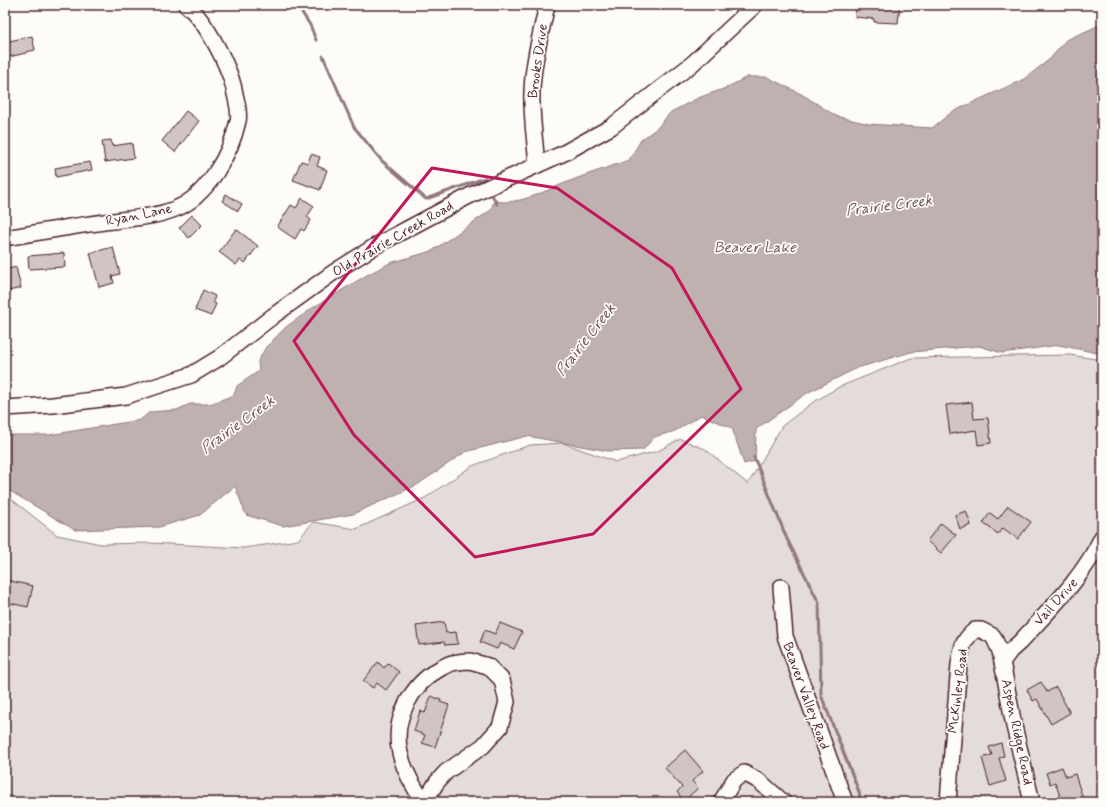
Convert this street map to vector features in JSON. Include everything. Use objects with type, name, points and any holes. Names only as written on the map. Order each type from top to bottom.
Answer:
[{"type":"street","name":"Ryan Lane","points":[[5,238],[161,214],[182,206],[206,186],[218,170],[233,136],[238,119],[237,101],[233,83],[226,66],[201,21],[186,5]]},
{"type":"street","name":"Brooks Drive","points":[[537,165],[532,90],[546,5]]},
{"type":"street","name":"Old Prairie Creek Road","points":[[5,408],[53,405],[126,396],[191,375],[219,358],[266,321],[323,280],[377,245],[469,196],[564,153],[611,127],[692,64],[755,5]]},
{"type":"street","name":"Vail Drive","points":[[1002,662],[1010,651],[1020,642],[1078,577],[1091,558],[1102,537]]},
{"type":"street","name":"Beaver Valley Road","points":[[781,586],[785,636],[845,802]]},
{"type":"street","name":"McKinley Road","points":[[948,802],[959,664],[962,647],[966,638],[975,630],[981,630],[993,636],[1000,651],[1002,662]]},
{"type":"street","points":[[470,661],[488,666],[502,680],[507,702],[500,727],[483,746],[446,772],[437,782],[424,802],[406,770],[400,753],[398,732],[403,709],[415,689],[431,673],[451,663],[470,661]]},
{"type":"street","name":"Aspen Ridge Road","points":[[1002,662],[1014,726],[1032,802]]},
{"type":"street","points":[[721,802],[734,780],[744,773],[759,781],[783,802]]},
{"type":"highlighted area","points":[[432,168],[557,188],[672,268],[741,389],[593,534],[475,557],[354,435],[294,341]]},
{"type":"shaded area","points":[[1070,355],[1102,360],[1102,802],[5,802],[5,494],[57,535],[101,544],[150,543],[244,548],[298,540],[313,522],[356,529],[425,498],[472,466],[530,445],[563,443],[616,462],[658,451],[680,439],[705,449],[748,484],[782,426],[812,403],[839,387],[911,358]]},
{"type":"water","name":"Beaver Lake","points":[[1102,24],[1102,354],[1059,345],[1002,353],[979,346],[911,352],[857,368],[807,393],[756,429],[755,461],[744,464],[732,428],[701,415],[675,431],[654,437],[643,450],[608,451],[527,436],[465,452],[417,485],[353,514],[283,526],[246,515],[235,486],[200,515],[159,527],[75,530],[5,488],[5,435],[49,435],[140,420],[150,412],[177,410],[190,404],[210,404],[234,395],[237,386],[259,371],[258,361],[266,347],[286,327],[314,307],[390,263],[432,251],[491,210],[494,201],[513,201],[533,196],[577,178],[629,160],[641,140],[657,128],[671,112],[698,98],[726,88],[747,77],[767,77],[803,95],[836,116],[869,124],[932,128],[952,112],[1024,79],[1050,59],[1066,40]]},
{"type":"building","points":[[856,5],[900,5],[898,23],[874,22],[874,19],[855,17]]},
{"type":"building","points":[[32,36],[35,50],[5,58],[5,42]]},
{"type":"building","points":[[186,111],[199,121],[175,152],[162,141]]},
{"type":"building","points":[[111,140],[112,146],[132,143],[134,158],[105,162],[102,141]]},
{"type":"building","points":[[311,154],[320,157],[317,166],[327,170],[320,190],[293,180],[301,161],[308,163]]},
{"type":"building","points":[[90,162],[92,170],[56,177],[55,168]]},
{"type":"building","points":[[226,194],[242,204],[238,211],[222,201]]},
{"type":"building","points":[[302,198],[314,206],[307,217],[311,220],[304,231],[301,229],[295,239],[277,227],[291,205],[296,208]]},
{"type":"building","points":[[192,215],[202,225],[189,238],[179,228]]},
{"type":"building","points":[[236,229],[258,246],[245,263],[240,260],[236,265],[219,252]]},
{"type":"building","points":[[113,247],[120,274],[112,276],[114,283],[99,287],[90,253]]},
{"type":"building","points":[[64,253],[65,267],[29,269],[28,256]]},
{"type":"building","points":[[16,267],[21,288],[9,291],[5,270]]},
{"type":"building","points":[[203,290],[215,296],[213,302],[216,304],[211,316],[195,310]]},
{"type":"building","points":[[972,402],[974,419],[988,418],[991,443],[978,445],[976,430],[950,434],[946,405]]},
{"type":"building","points":[[1008,506],[1031,522],[1018,539],[1003,528],[998,534],[983,523],[990,513],[998,519]]},
{"type":"building","points":[[966,511],[971,525],[960,529],[955,515]]},
{"type":"building","points":[[941,523],[956,535],[941,553],[927,541]]},
{"type":"building","points":[[6,580],[33,586],[28,607],[5,602]]},
{"type":"building","points":[[444,622],[446,633],[456,632],[458,644],[445,645],[444,642],[419,645],[416,626]]},
{"type":"building","points":[[500,623],[522,632],[514,649],[500,643],[497,649],[480,642],[485,630],[495,634]]},
{"type":"building","points":[[378,662],[384,668],[388,663],[399,672],[386,690],[377,683],[373,688],[363,681]]},
{"type":"building","points":[[1041,682],[1047,692],[1056,687],[1070,713],[1051,724],[1037,699],[1033,701],[1027,690]]},
{"type":"building","points":[[431,696],[441,700],[440,702],[449,705],[435,747],[422,743],[425,735],[414,731],[420,711],[425,713]]},
{"type":"building","points":[[1001,743],[1004,756],[999,758],[1006,781],[990,786],[982,758],[992,755],[989,747]]},
{"type":"building","points":[[685,750],[703,771],[692,781],[698,788],[684,801],[677,792],[682,787],[665,768]]},
{"type":"building","points":[[1062,767],[1066,777],[1075,774],[1084,802],[1062,802],[1055,782],[1050,784],[1046,773]]},
{"type":"waterway","points":[[297,5],[310,25],[316,40]]},
{"type":"waterway","points":[[323,56],[354,127],[382,161],[426,199],[485,179]]},
{"type":"waterway","points":[[492,195],[497,204]]},
{"type":"waterway","points":[[754,457],[787,539],[819,603],[821,695],[859,792],[861,802]]},
{"type":"water label","name":"Prairie Creek","points":[[889,206]]},
{"type":"water label","name":"Prairie Creek","points":[[586,340]]},
{"type":"water label","name":"Prairie Creek","points":[[238,425]]}]
